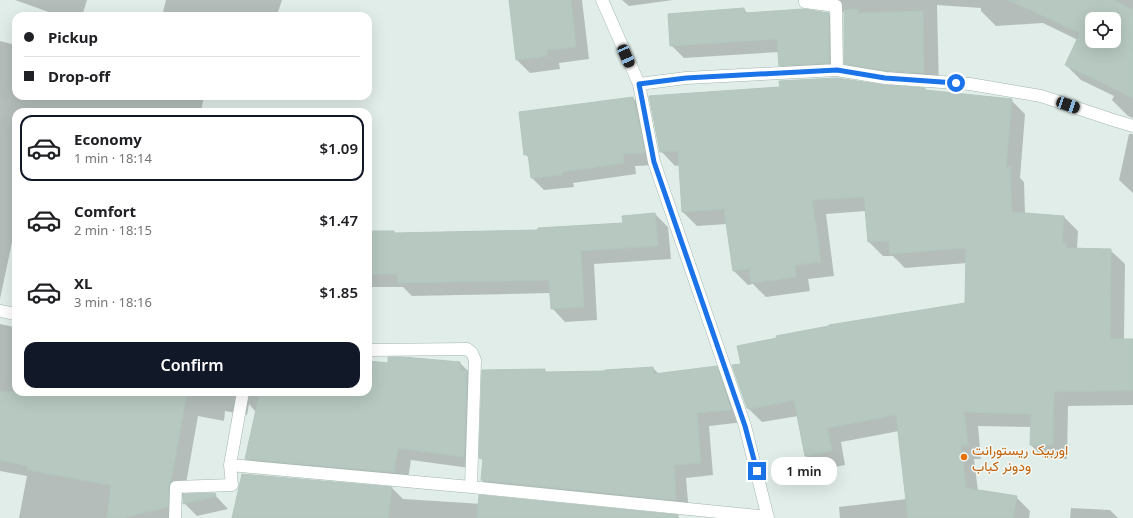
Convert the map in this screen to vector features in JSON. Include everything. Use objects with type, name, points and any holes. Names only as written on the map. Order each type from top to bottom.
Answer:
[{"type":"street","points":[[230,465],[471,487],[768,518],[745,426],[654,162],[639,84],[602,0]]},
{"type":"street","points":[[805,0],[805,2],[836,6],[837,70]]},
{"type":"street","points":[[639,84],[686,78],[837,70],[885,78],[970,84],[1041,96],[1133,126]]},
{"type":"street","points":[[0,311],[12,313]]},
{"type":"street","points":[[372,350],[467,349],[472,353],[475,360],[471,487]]},
{"type":"street","points":[[175,518],[176,487],[232,485],[230,465],[242,396]]},
{"type":"building","points":[[509,0],[571,0],[576,47],[547,50],[548,56],[516,60]]},
{"type":"building","points":[[1008,0],[1113,0],[1133,10],[1133,98],[1065,65],[1080,33]]},
{"type":"building","points":[[744,8],[745,13],[803,9],[829,13],[829,63],[779,66],[777,39],[670,46],[668,14]]},
{"type":"building","points":[[858,9],[858,13],[923,11],[924,73],[886,71],[844,64],[844,10]]},
{"type":"building","points":[[837,78],[884,85],[925,88],[925,90],[1012,99],[1006,167],[1010,167],[1012,212],[1064,216],[1062,243],[1066,243],[1066,248],[1111,249],[1110,339],[1133,339],[1133,390],[1054,392],[1053,445],[1030,445],[1031,414],[964,412],[968,445],[961,445],[966,488],[1017,496],[1013,518],[908,518],[896,415],[827,428],[832,451],[805,456],[794,400],[750,409],[747,408],[732,365],[741,364],[737,346],[829,325],[965,303],[966,248],[890,254],[889,241],[868,242],[864,197],[812,200],[821,262],[795,265],[796,277],[751,283],[749,269],[733,271],[724,209],[682,212],[678,151],[660,152],[649,96],[780,87],[779,81]]},
{"type":"building","points":[[633,97],[645,153],[623,154],[624,163],[562,172],[562,175],[531,178],[528,154],[524,155],[519,112]]},
{"type":"building","points":[[655,213],[658,246],[581,251],[584,307],[551,309],[549,280],[398,283],[398,274],[372,274],[372,231],[394,231],[394,233],[538,230],[538,228],[623,223],[622,216]]},
{"type":"building","points":[[388,357],[460,362],[460,371],[467,370],[464,457],[398,448],[394,472],[245,459],[259,396],[372,396],[372,361],[388,363]]},
{"type":"building","points":[[717,366],[731,410],[697,413],[701,463],[674,465],[676,500],[481,480],[483,459],[479,458],[482,370],[545,369],[545,372],[605,371],[653,367],[654,374]]},
{"type":"building","points":[[0,392],[12,392],[12,396],[186,396],[169,486],[168,507],[122,518],[107,518],[111,485],[27,470],[28,466],[0,460]]},
{"type":"building","points":[[242,474],[392,487],[388,518],[232,518]]},
{"type":"building","points":[[215,493],[216,496],[183,504],[183,494]]},
{"type":"building","points":[[479,495],[678,515],[678,518],[477,518]]},
{"type":"place","name":"اوربیک ریستورانت ودونر کباب","points":[[964,457]]},
{"type":"route","points":[[757,471],[745,426],[654,162],[639,84],[686,78],[837,70],[885,78],[956,83]]}]
